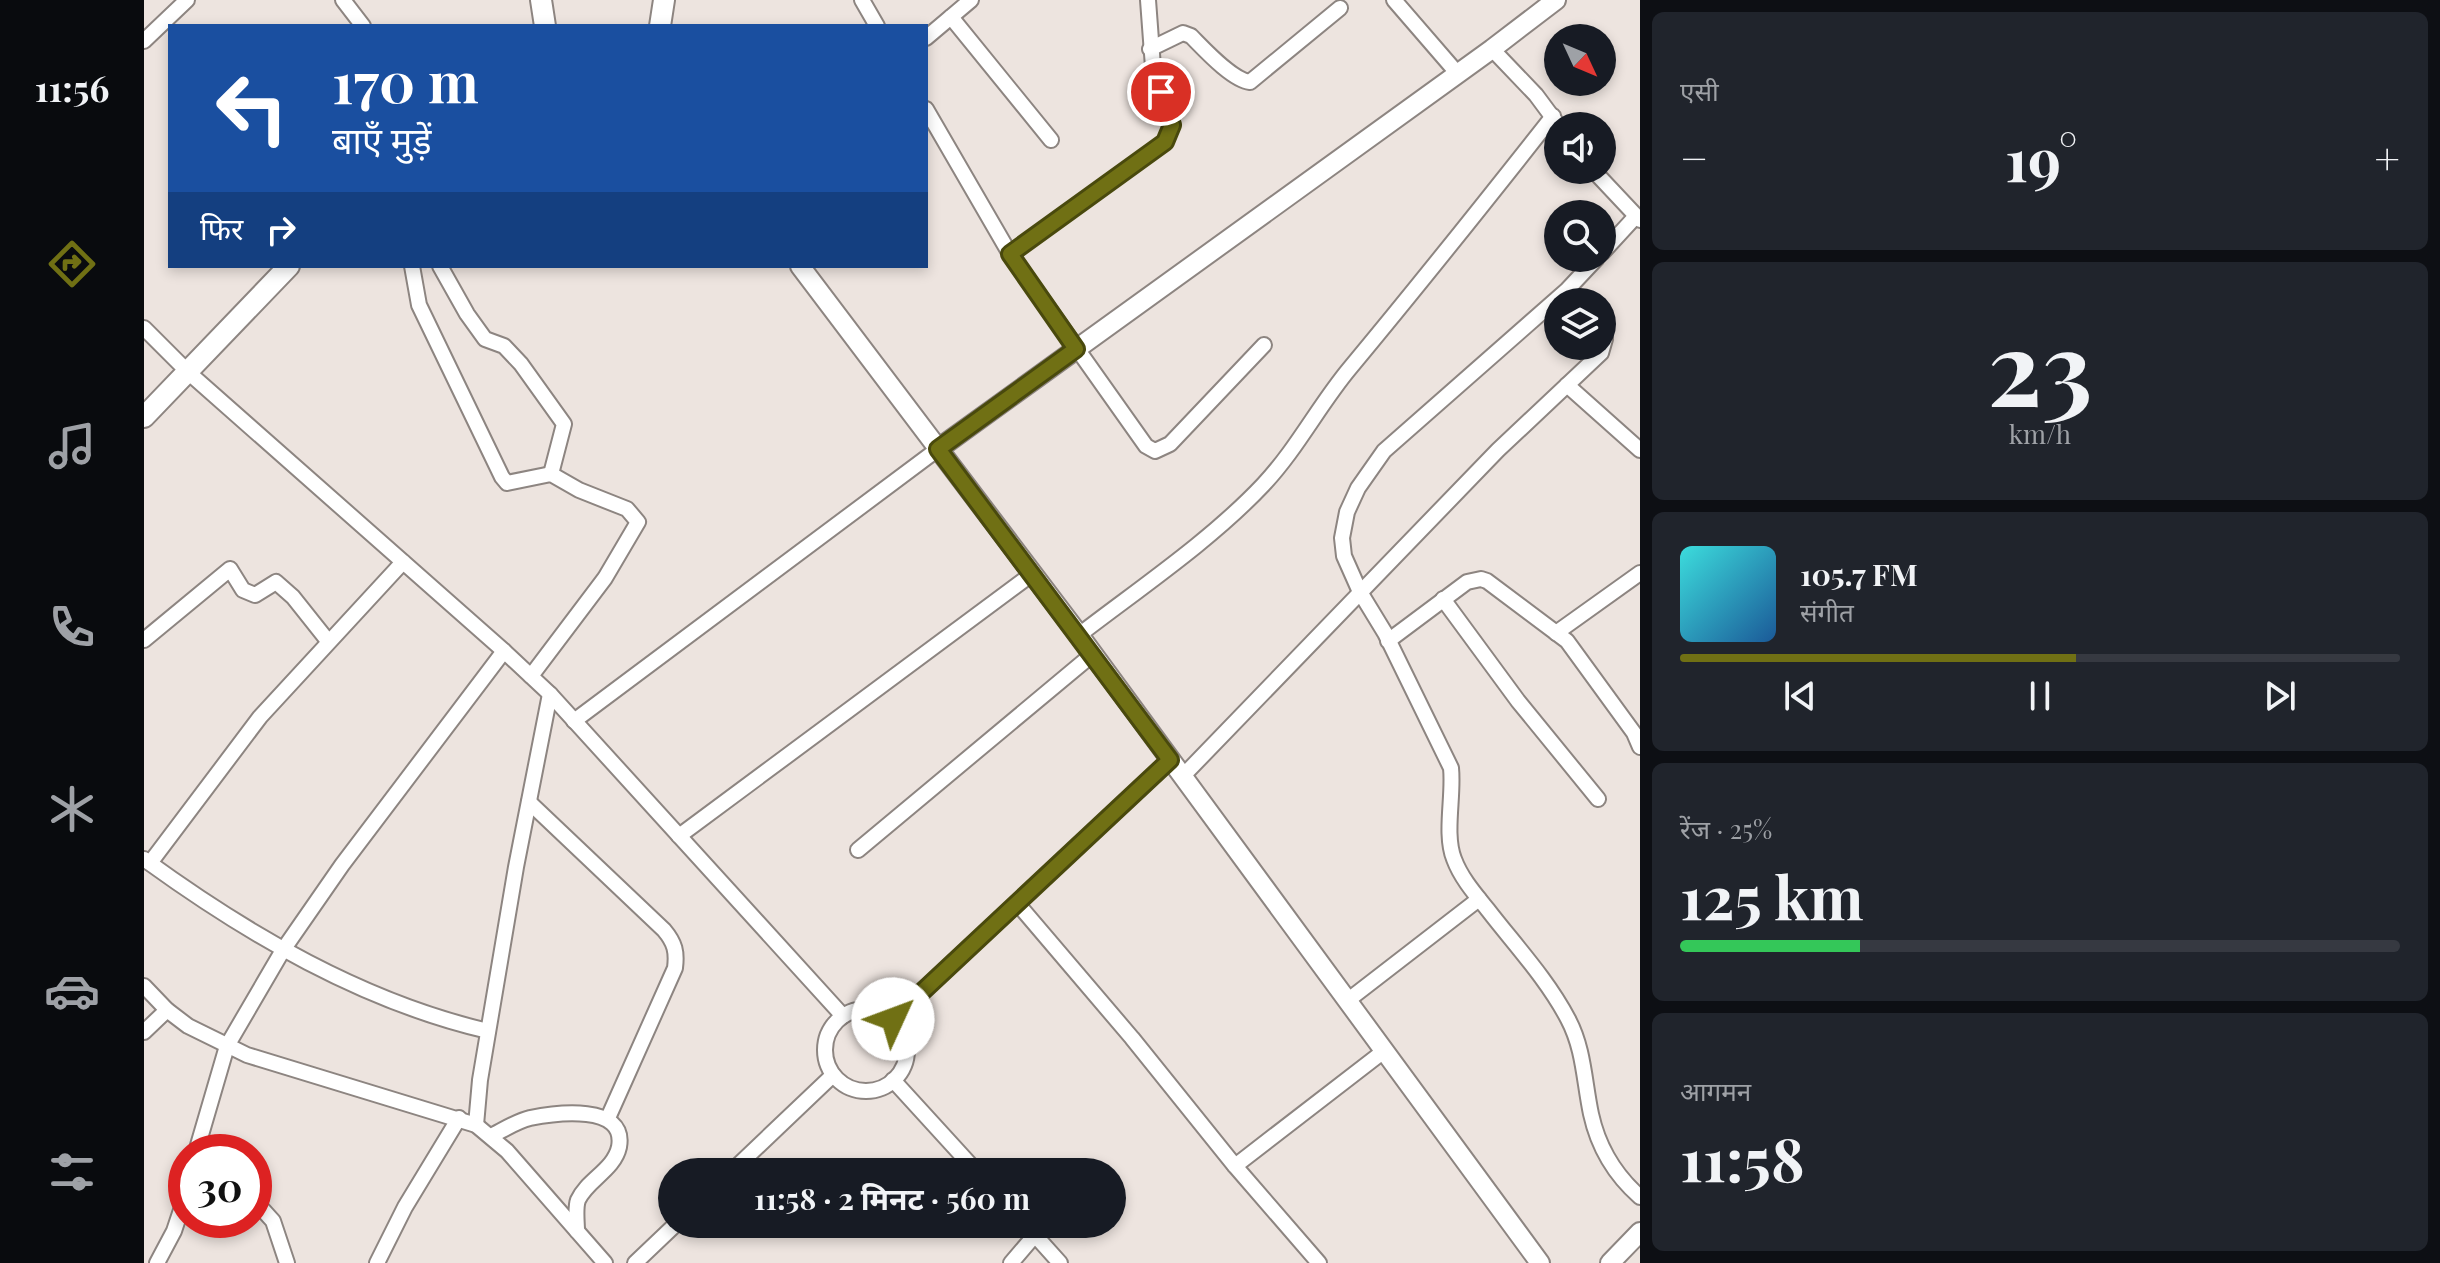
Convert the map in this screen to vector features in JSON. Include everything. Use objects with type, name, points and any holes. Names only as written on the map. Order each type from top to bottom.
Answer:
[{"type":"main road","points":[[541,0],[545,24]]},
{"type":"main road","points":[[660,24],[664,0]]},
{"type":"main road","points":[[938,449],[1556,0]]},
{"type":"main road","points":[[144,417],[287,268]]},
{"type":"main road","points":[[802,268],[1079,635],[1540,1263]]},
{"type":"main road","points":[[1610,1263],[1640,1232]]},
{"type":"street","points":[[144,41],[187,0]]},
{"type":"street","points":[[343,0],[361,24]]},
{"type":"street","points":[[862,0],[876,24]]},
{"type":"street","points":[[928,36],[971,0]]},
{"type":"street","points":[[1010,254],[1165,142],[1172,125],[1153,67],[1148,0]]},
{"type":"street","points":[[1394,0],[1465,69]]},
{"type":"street","points":[[1150,49],[1183,33],[1191,36],[1232,74],[1250,82],[1340,8]]},
{"type":"street","points":[[951,17],[1051,140]]},
{"type":"street","points":[[1492,49],[1548,112]]},
{"type":"street","points":[[928,112],[1010,254],[1146,446],[1155,451],[1170,444],[1264,345]]},
{"type":"street","points":[[1079,635],[1207,535],[1262,486],[1294,448],[1349,369],[1544,135]]},
{"type":"street","points":[[1606,184],[1638,218],[1616,239]]},
{"type":"street","points":[[412,268],[419,305],[507,483],[551,474],[579,490],[627,509],[638,522],[605,578],[531,676]]},
{"type":"street","points":[[441,268],[485,339],[504,346],[513,355],[564,424],[551,474]]},
{"type":"street","points":[[1544,319],[1404,432],[1371,468],[1347,512],[1342,538],[1344,556],[1360,592],[1451,768],[1450,838],[1453,857],[1479,899],[1544,982],[1570,1022],[1586,1076],[1591,1113],[1601,1146],[1614,1168],[1640,1197]]},
{"type":"street","points":[[144,328],[188,372],[550,694],[843,1016]]},
{"type":"street","points":[[1182,777],[1498,450],[1594,360]]},
{"type":"street","points":[[1567,385],[1640,450]]},
{"type":"street","points":[[574,721],[938,449]]},
{"type":"street","points":[[403,562],[260,717],[147,861],[283,950],[415,1011],[488,1031]]},
{"type":"street","points":[[144,640],[230,569],[243,590],[255,595],[276,582],[293,597],[328,641]]},
{"type":"street","points":[[1556,633],[1640,573]]},
{"type":"street","points":[[679,836],[1032,574]]},
{"type":"street","points":[[1388,641],[1467,582],[1481,579],[1567,641],[1634,733],[1640,747]]},
{"type":"street","points":[[1443,599],[1518,701],[1598,799]]},
{"type":"street","points":[[201,1134],[227,1046],[283,950],[342,865],[504,651]]},
{"type":"street","points":[[858,850],[1093,654]]},
{"type":"street","points":[[476,1125],[488,1031],[550,694]]},
{"type":"street","points":[[893,1019],[1170,760]]},
{"type":"street","points":[[529,802],[664,930],[673,941],[677,954],[675,968],[608,1118]]},
{"type":"street","points":[[1347,1001],[1479,899]]},
{"type":"street","points":[[1017,903],[1319,1263]]},
{"type":"street","points":[[144,986],[188,1026],[247,1055],[476,1125],[491,1136],[605,1263]]},
{"type":"street","points":[[144,1032],[167,1010]]},
{"type":"street","points":[[855,1010],[882,1012],[902,1030],[906,1043],[902,1069],[881,1088],[855,1090],[833,1075],[827,1063],[827,1037],[833,1025],[843,1016],[855,1010]]},
{"type":"street","points":[[1235,1166],[1384,1051]]},
{"type":"street","points":[[746,1158],[833,1075]]},
{"type":"street","points":[[893,1080],[964,1158]]},
{"type":"street","points":[[491,1136],[528,1118],[590,1113],[608,1118],[615,1125],[619,1148],[611,1163],[578,1201],[577,1231]]},
{"type":"street","points":[[377,1263],[405,1207],[459,1118]]},
{"type":"street","points":[[272,1220],[287,1263]]},
{"type":"street","points":[[157,1263],[170,1238]]},
{"type":"street","points":[[635,1263],[661,1238]]},
{"type":"street","points":[[1011,1263],[1025,1238]]},
{"type":"street","points":[[1037,1238],[1060,1263]]},
{"type":"route","points":[[893,1019],[1170,760],[938,449],[1076,349],[1010,254],[1165,142],[1172,125],[1161,92]]}]
